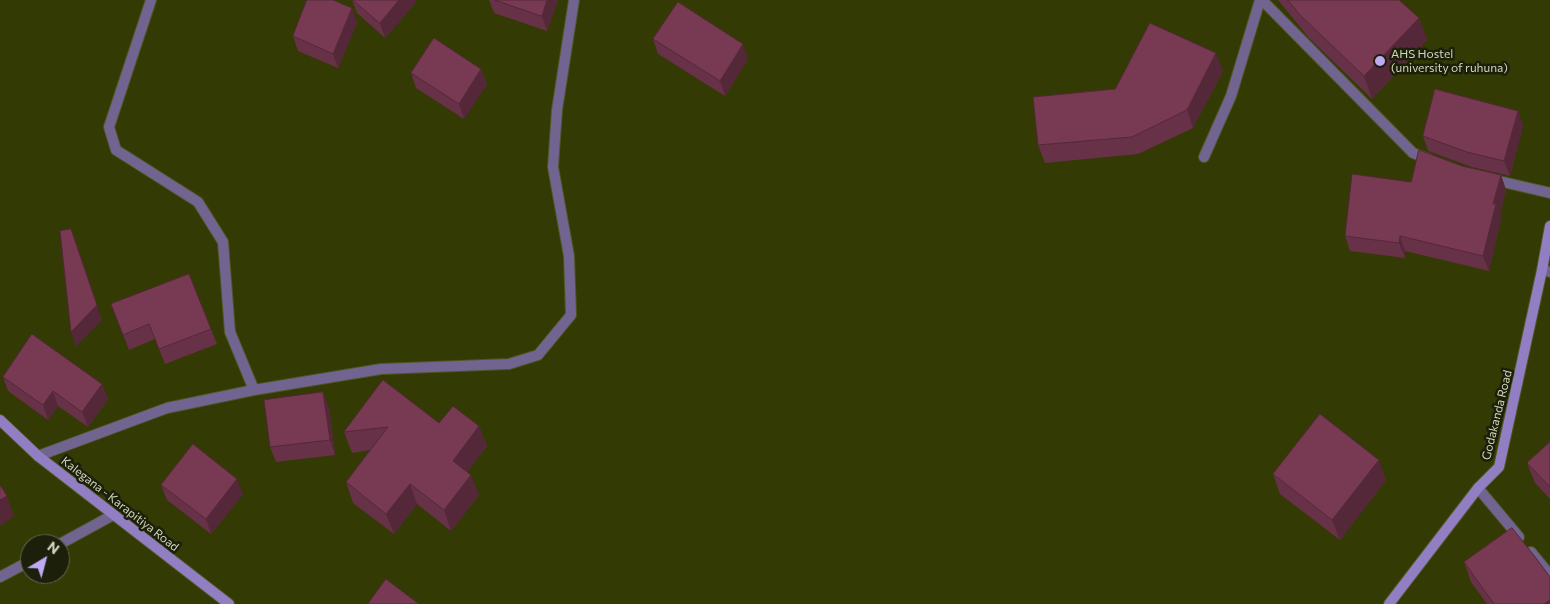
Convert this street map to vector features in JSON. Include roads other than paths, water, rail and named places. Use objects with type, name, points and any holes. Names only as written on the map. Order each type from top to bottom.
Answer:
[{"type":"street","points":[[151,0],[109,128],[116,150],[198,202],[223,242],[230,332],[254,390]]},
{"type":"street","points":[[38,456],[167,408],[254,390],[381,369],[509,364],[538,355],[571,315],[568,256],[553,167],[557,110],[574,0]]},
{"type":"street","points":[[1204,157],[1231,96],[1261,0],[1413,152],[1437,162]]},
{"type":"street","points":[[1479,176],[1550,193]]},
{"type":"street","name":"Godakanda Road","points":[[1389,604],[1478,488],[1498,467],[1546,271],[1550,226]]},
{"type":"street","name":"Kalegana - Karapitiya Road","points":[[0,420],[38,456],[229,604]]},
{"type":"street","points":[[1478,488],[1550,575]]},
{"type":"street","points":[[70,539],[113,515]]},
{"type":"street","points":[[0,577],[20,566]]},
{"type":"place","name":"AHS Hostel (university of ruhuna)","points":[[1380,61]]}]
